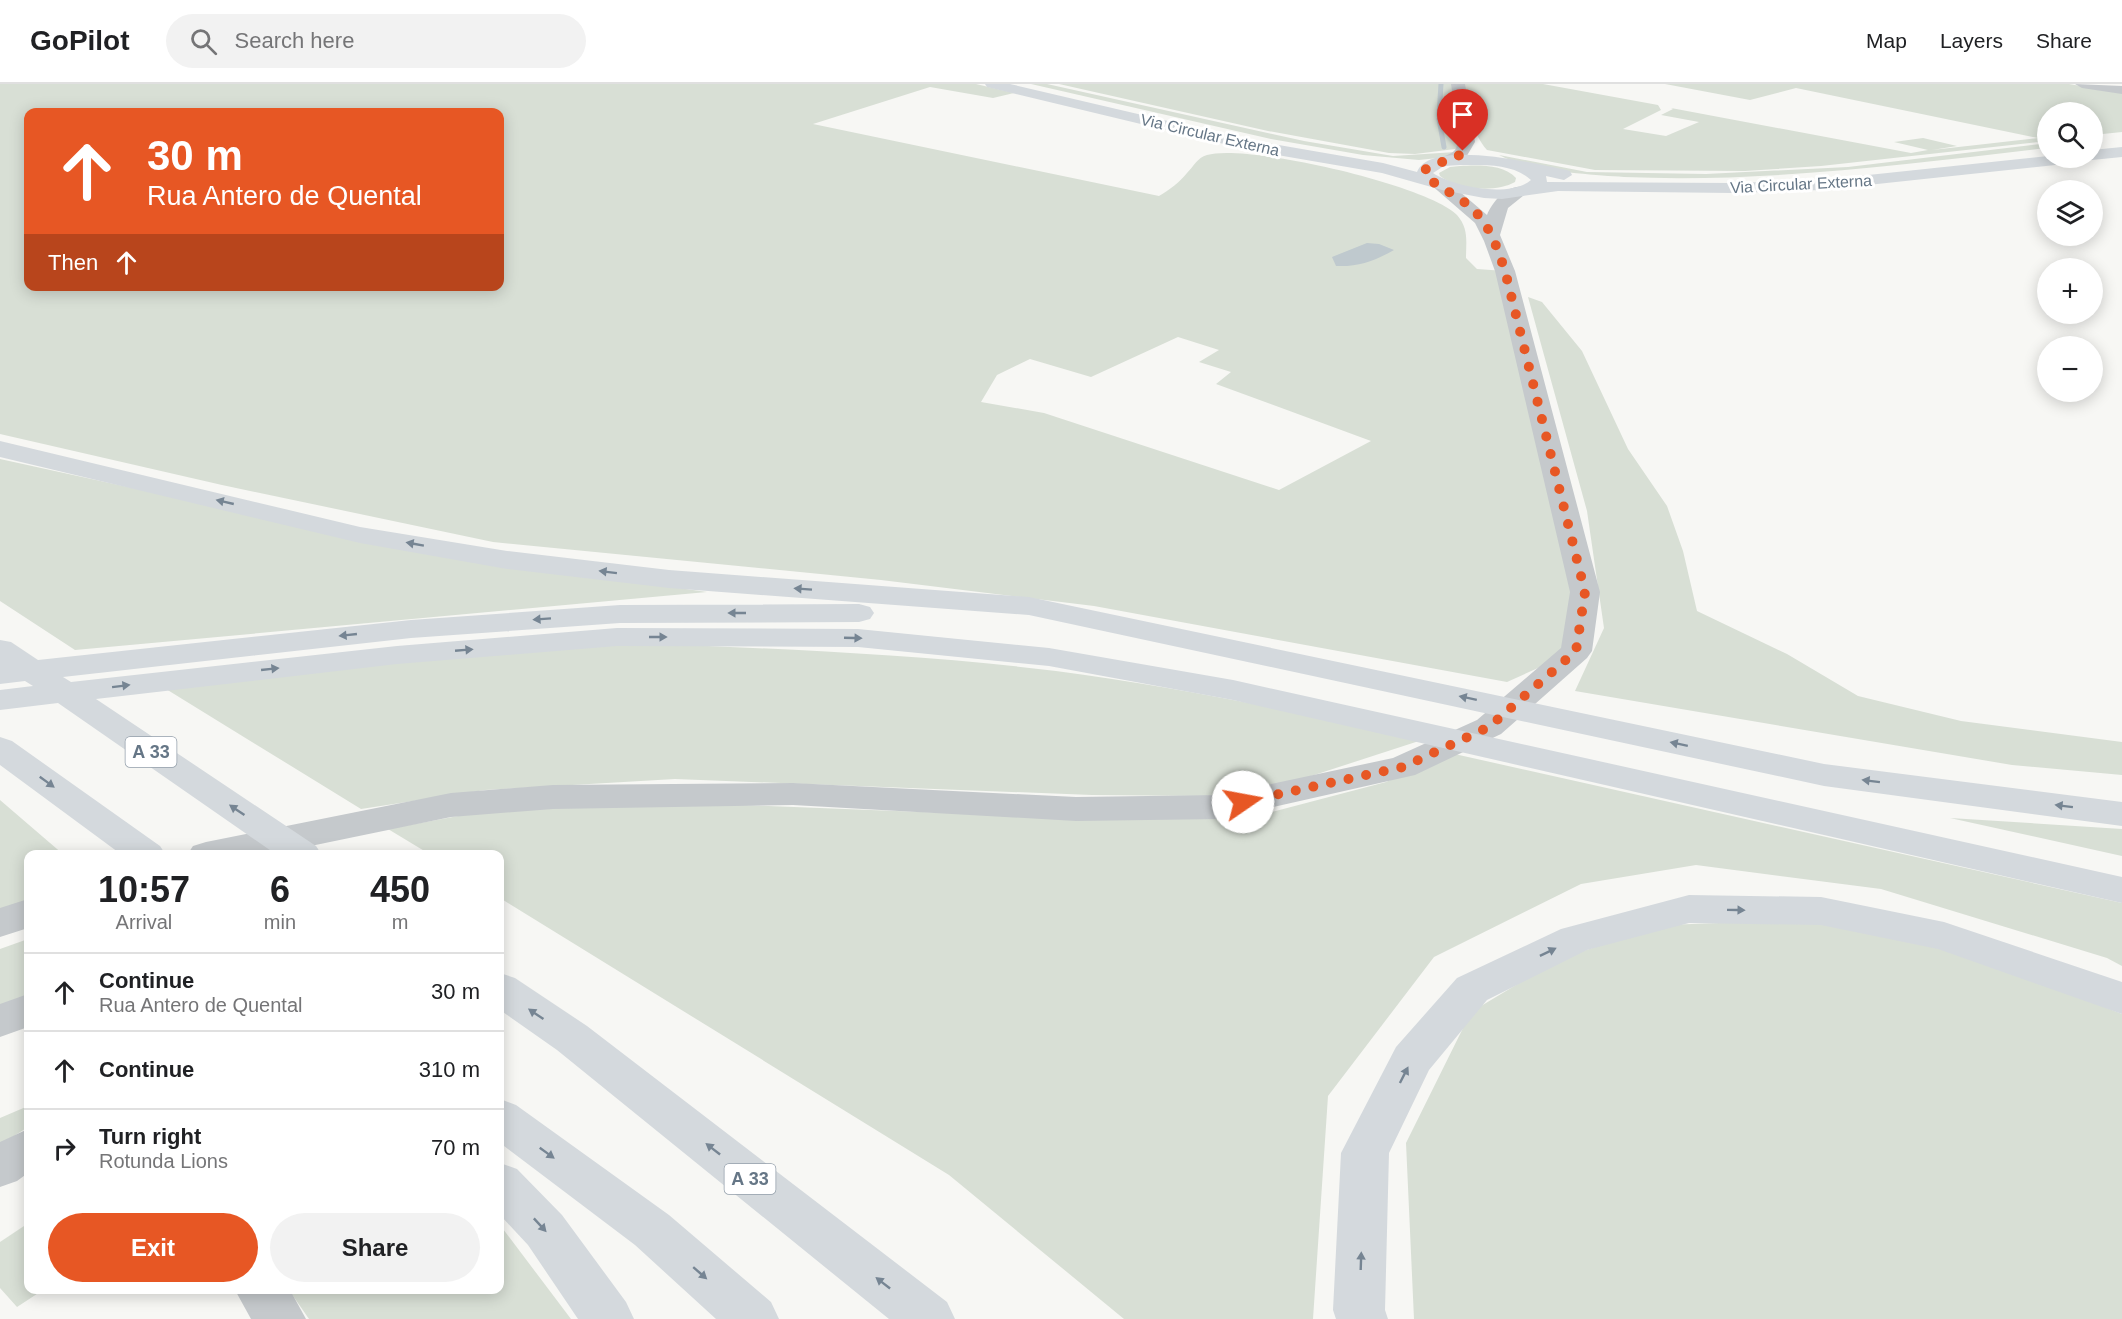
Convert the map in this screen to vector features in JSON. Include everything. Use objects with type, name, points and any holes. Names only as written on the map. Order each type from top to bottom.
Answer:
[{"type":"main road","name":"Via Circular Externa","points":[[992,84],[1249,145],[1383,168],[1451,188],[1487,193],[1558,186],[1732,188],[1821,185],[2037,162]]},
{"type":"main road","name":"Via Circular Externa","points":[[1020,84],[1312,150],[1400,162],[1472,160],[1509,164],[1581,178],[1722,181],[1807,178],[2037,153]]},
{"type":"main road","points":[[2103,146],[2122,143]]},
{"type":"main road","points":[[2103,154],[2122,152]]},
{"type":"main road","points":[[1434,182],[1425,175],[1425,170],[1441,162]]},
{"type":"main road","points":[[1509,164],[1536,174],[1539,180],[1537,185],[1524,190]]},
{"type":"main road","points":[[0,449],[360,535],[507,560],[669,579],[1029,606],[1824,775],[2122,814]]},
{"type":"main road","points":[[0,674],[411,628],[620,614],[884,613],[1172,636]]},
{"type":"main road","points":[[0,700],[397,655],[617,637],[858,638],[1049,657],[1233,690],[2122,890]]},
{"type":"main road","name":"A 33","points":[[0,649],[296,850]]},
{"type":"main road","points":[[0,748],[140,850]]},
{"type":"main road","points":[[1362,1319],[1359,1310],[1365,1153],[1412,1059],[1472,989],[1575,939],[1689,909],[1821,911],[1944,936],[2122,998]]},
{"type":"main road","name":"A 33","points":[[504,992],[572,1038],[929,1319]]},
{"type":"main road","points":[[504,1121],[652,1230],[753,1319]]},
{"type":"main road","points":[[504,1187],[545,1230],[608,1319]]},
{"type":"street","points":[[1441,162],[1459,156],[1467,142],[1458,84]]},
{"type":"street","points":[[2082,84],[2122,90]]},
{"type":"street","points":[[1467,142],[1485,154],[1509,164]]},
{"type":"street","points":[[230,850],[451,805],[553,797],[793,794],[1076,809],[1220,807],[1403,767],[1489,727],[1576,651],[1585,592],[1505,271],[1492,234],[1469,205],[1434,182]]},
{"type":"street","points":[[1492,234],[1497,209],[1501,203],[1524,190]]},
{"type":"street","points":[[0,922],[24,914]]},
{"type":"street","points":[[0,1021],[24,1012]]},
{"type":"street","points":[[0,1167],[24,1152]]},
{"type":"street","points":[[264,1294],[280,1319]]},
{"type":"shaded area","points":[[0,84],[976,84],[1014,93],[993,98],[930,87],[813,124],[1159,196],[1178,183],[1204,156],[1228,153],[1258,155],[1336,169],[1376,180],[1440,203],[1457,215],[1465,230],[1466,258],[1477,269],[1505,271],[1585,592],[1576,651],[1507,682],[1094,606],[881,580],[493,542],[222,485],[0,434]],"holes":[[[1178,337],[1219,350],[1199,362],[1231,372],[1216,384],[1371,441],[1279,490],[1044,413],[981,402],[997,375],[1030,359],[1091,377]]]},
{"type":"shaded area","points":[[1031,84],[1047,84],[1304,141],[1393,156],[1456,152],[1447,157],[1419,160],[1363,155],[1271,139]]},
{"type":"shaded area","points":[[1059,84],[1454,84],[1456,116],[1452,118],[1455,120],[1463,148],[1415,154],[1389,153],[1268,131]]},
{"type":"shaded area","points":[[1464,84],[1543,84],[1658,105],[1661,110],[1623,129],[1666,136],[1699,122],[1661,115],[1673,109],[1671,108],[1911,153],[1928,150],[1894,142],[1923,138],[1957,146],[1932,150],[2037,138],[2037,142],[1821,166],[1745,171],[1595,170],[1487,150],[1472,121],[1463,89]]},
{"type":"shaded area","points":[[1665,84],[2069,84],[2122,93],[2122,132],[2103,134],[2103,102],[2037,102],[2037,138],[1796,88],[1750,100]]},
{"type":"shaded area","points":[[2037,144],[2037,149],[1942,160],[1836,171],[1730,177],[1624,177],[1578,173],[1526,165],[1499,155],[1587,172],[1706,174],[1848,167]]},
{"type":"shaded area","points":[[1482,166],[1505,170],[1516,178],[1515,182],[1488,189],[1467,187],[1440,176],[1439,173],[1450,167]]},
{"type":"shaded area","points":[[1367,243],[1379,244],[1394,250],[1366,263],[1336,266],[1332,257]]},
{"type":"shaded area","points":[[1528,297],[1542,302],[1582,351],[1628,449],[1667,506],[1683,551],[1697,611],[1787,654],[1858,696],[1961,721],[2122,742],[2122,775],[2012,765],[1575,691],[1604,628],[1587,511]]},
{"type":"shaded area","points":[[0,459],[425,552],[707,592],[75,650],[0,601]]},
{"type":"shaded area","points":[[640,643],[900,656],[1056,671],[1194,693],[1422,740],[1302,779],[1206,796],[1092,795],[675,779],[485,790],[361,809],[166,689],[409,661]]},
{"type":"shaded area","points":[[1450,753],[2122,903],[2122,966],[2107,958],[1881,889],[1696,865],[1581,884],[1434,957],[1328,1096],[1313,1319],[1124,1319],[949,1175],[504,900],[504,850],[423,850],[388,829],[496,809],[689,803],[1027,816],[1219,817],[1264,814],[1386,782]]},
{"type":"shaded area","points":[[0,800],[58,850],[24,850],[24,914],[0,923]]},
{"type":"shaded area","points":[[1950,818],[2122,829],[2122,856]]},
{"type":"shaded area","points":[[1801,920],[1975,956],[2122,1014],[2122,1319],[1414,1319],[1406,1143],[1471,1012],[1561,958],[1665,925]]},
{"type":"shaded area","points":[[24,940],[24,998],[0,1007],[0,949]]},
{"type":"shaded area","points":[[24,1108],[24,1130],[0,1145],[0,1118]]},
{"type":"shaded area","points":[[24,1226],[24,1294],[37,1294],[17,1307],[0,1288],[0,1242]]},
{"type":"shaded area","points":[[504,1230],[571,1319],[309,1319],[292,1294],[504,1294]]},
{"type":"waterway","points":[[1439,116],[1441,84]]},
{"type":"waterway","points":[[1439,119],[1444,147]]},
{"type":"route","points":[[1243,802],[1403,767],[1489,727],[1576,651],[1585,592],[1505,271],[1492,234],[1480,217],[1469,205],[1425,175],[1425,170],[1430,166],[1459,156],[1463,151]]}]
